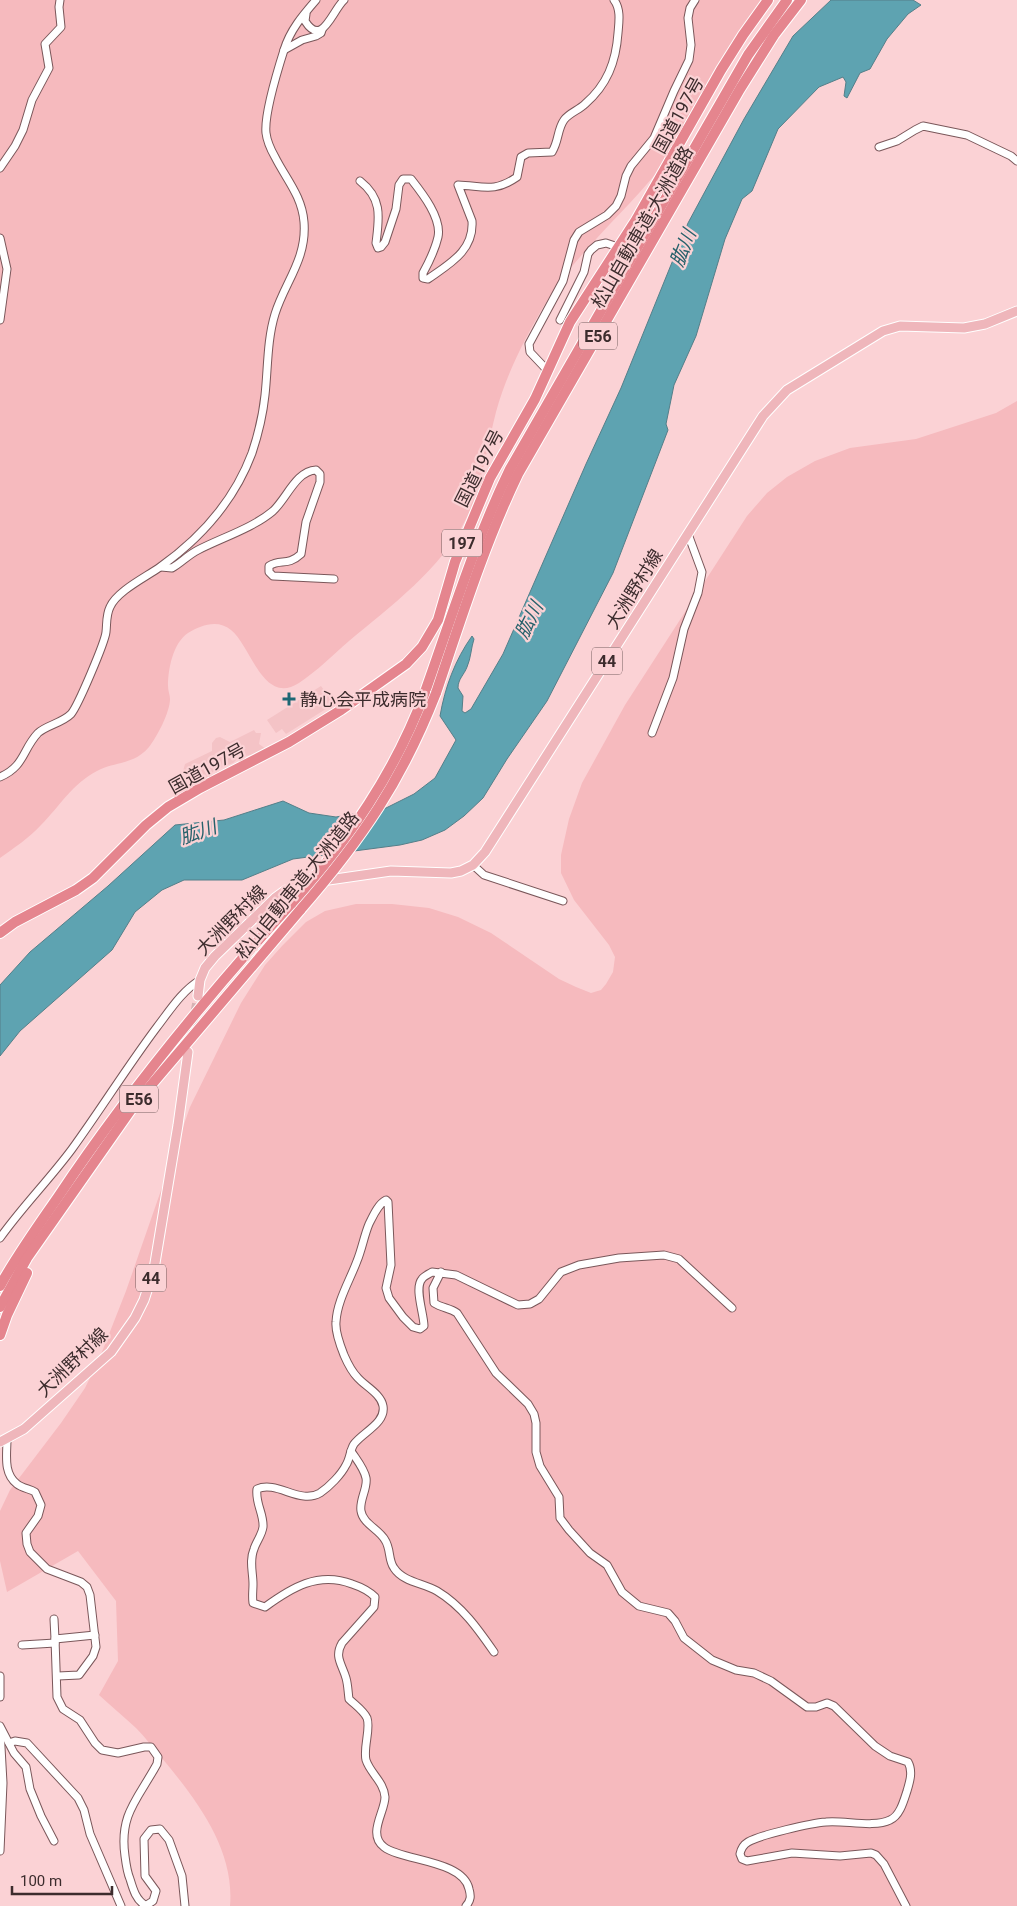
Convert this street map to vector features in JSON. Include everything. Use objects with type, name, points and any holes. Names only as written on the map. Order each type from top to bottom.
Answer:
[{"type":"highway","name":"国道197号","points":[[0,933],[15,922],[76,890],[93,878],[146,825],[168,807],[200,788],[289,742],[341,710],[406,664],[422,647],[438,620],[455,562],[490,478],[535,399],[570,322],[645,205],[721,70],[768,0]]},
{"type":"highway","name":"松山自動車道;大洲道路","points":[[0,1307],[66,1193],[127,1098],[172,1040],[292,903],[360,818],[404,743],[425,692],[489,512],[510,469],[748,55],[787,0]]},
{"type":"highway","name":"松山自動車道;大洲道路","points":[[0,1286],[12,1265],[135,1104],[353,846],[385,800],[414,747],[436,693],[483,554],[518,474],[740,89],[774,35],[801,0]]},
{"type":"highway","points":[[0,1272],[33,1224],[66,1193]]},
{"type":"highway","points":[[0,1335],[22,1282],[66,1193]]},
{"type":"main road","name":"大洲野村線","points":[[198,996],[200,980],[215,956],[275,898],[286,890],[301,884],[391,871],[451,873],[462,870],[472,864],[485,852],[763,416],[787,390],[883,332],[900,326],[964,328],[985,324],[1017,311]]},
{"type":"main road","name":"大洲野村線","points":[[3,1440],[24,1428],[111,1352],[135,1318],[144,1300],[154,1269],[188,1052]]},
{"type":"street","points":[[0,168],[19,138],[32,100],[49,68],[45,44],[61,27],[60,0]]},
{"type":"street","points":[[0,777],[11,772],[17,766],[40,731],[61,721],[72,713],[80,701],[106,633],[106,617],[110,606],[116,598],[161,566],[209,525],[226,503],[252,453],[265,396],[270,332],[282,296],[302,253],[304,222],[301,205],[294,188],[275,158],[266,132],[267,117],[288,37],[301,17],[306,14],[316,0]]},
{"type":"street","points":[[284,50],[302,40],[321,33],[337,6],[344,0]]},
{"type":"street","points":[[360,181],[375,196],[379,209],[376,244],[378,248],[382,247],[385,242],[396,209],[399,185],[403,179],[411,179],[424,196],[437,224],[438,236],[423,273],[423,278],[428,279],[450,264],[463,252],[471,236],[472,228],[472,221],[458,185],[492,189],[508,184],[517,177],[521,157],[528,153],[552,152],[558,143],[559,128],[565,118],[585,104],[611,72],[618,43],[620,19],[617,4],[614,0]]},
{"type":"street","points":[[548,371],[530,352],[529,344],[563,281],[574,240],[579,232],[607,215],[616,206],[631,166],[654,138],[689,60],[691,45],[688,18],[690,8],[695,0]]},
{"type":"street","points":[[306,14],[305,20],[309,28],[322,30]]},
{"type":"street","points":[[879,147],[897,141],[924,126],[967,134],[1011,156],[1017,161]]},
{"type":"street","points":[[0,238],[6,269],[0,320]]},
{"type":"street","points":[[560,320],[584,272],[588,254],[591,250],[597,245],[606,243],[618,247]]},
{"type":"street","points":[[161,566],[172,568],[196,551],[264,518],[284,499],[301,476],[310,470],[316,470],[320,474],[320,482],[306,522],[301,554],[289,563],[275,562],[269,566],[269,572],[273,576],[334,578]]},
{"type":"street","points":[[652,733],[673,678],[684,629],[698,592],[702,572],[688,534]]},
{"type":"street","points":[[472,864],[484,875],[563,901]]},
{"type":"street","points":[[0,1238],[14,1218],[70,1151],[178,999],[200,980]]},
{"type":"street","points":[[466,1906],[471,1896],[468,1885],[463,1878],[451,1870],[421,1858],[396,1853],[384,1847],[378,1840],[378,1822],[384,1806],[385,1796],[382,1787],[366,1762],[365,1751],[368,1720],[362,1711],[349,1699],[346,1678],[338,1658],[339,1648],[342,1643],[374,1607],[375,1597],[369,1590],[334,1579],[316,1579],[289,1589],[265,1607],[253,1603],[251,1594],[253,1585],[251,1561],[254,1549],[263,1530],[263,1518],[256,1497],[257,1489],[262,1487],[272,1488],[307,1497],[319,1493],[334,1481],[346,1465],[354,1443],[378,1421],[382,1413],[383,1404],[377,1395],[358,1378],[345,1358],[339,1343],[336,1322],[340,1302],[358,1260],[368,1226],[381,1202],[386,1200],[388,1202],[391,1265],[386,1288],[389,1298],[403,1317],[412,1327],[420,1329],[424,1326],[419,1288],[422,1279],[432,1272],[456,1274],[518,1305],[530,1304],[540,1299],[561,1272],[579,1265],[618,1258],[664,1255],[678,1259],[732,1308]]},
{"type":"street","points":[[441,1272],[432,1288],[434,1303],[441,1308],[457,1313],[496,1373],[528,1404],[534,1414],[536,1423],[536,1452],[540,1466],[559,1497],[560,1518],[590,1553],[606,1565],[622,1592],[639,1606],[668,1613],[684,1638],[712,1660],[736,1670],[754,1673],[770,1681],[807,1707],[816,1707],[827,1703],[834,1706],[875,1746],[890,1756],[908,1762],[911,1768],[909,1785],[902,1806],[895,1817],[889,1821],[825,1822],[763,1836],[748,1842],[742,1848],[740,1854],[742,1858],[748,1861],[792,1853],[840,1856],[871,1853],[876,1855],[884,1864],[906,1906]]},
{"type":"street","points":[[3,1440],[7,1469],[10,1476],[18,1484],[35,1492],[41,1505],[38,1516],[26,1534],[30,1552],[47,1569],[81,1582],[88,1587],[96,1647],[93,1656],[79,1675],[58,1676]]},
{"type":"street","points":[[351,1451],[362,1466],[366,1479],[361,1499],[361,1513],[365,1521],[384,1538],[389,1547],[393,1567],[400,1576],[438,1592],[461,1609],[494,1652]]},
{"type":"street","points":[[54,1619],[58,1676],[57,1697],[59,1704],[69,1714],[80,1720],[95,1743],[102,1750],[118,1753],[144,1746],[151,1747],[158,1757],[154,1771],[130,1809],[125,1822],[123,1836],[128,1874],[140,1902],[145,1906],[153,1901],[156,1891],[145,1876],[144,1839],[151,1830],[160,1829],[169,1840],[182,1876],[184,1906]]},
{"type":"street","points":[[22,1645],[95,1635]]},
{"type":"street","points":[[0,1676],[0,1697]]},
{"type":"street","points":[[0,1726],[9,1744],[26,1767],[30,1788],[41,1816],[54,1841]]},
{"type":"street","points":[[0,1726],[3,1783],[0,1851]]},
{"type":"street","points":[[9,1744],[15,1741],[27,1743],[78,1798],[84,1810],[90,1834],[121,1906]]},
{"type":"shaded area","points":[[0,0],[770,0],[703,108],[674,150],[645,186],[573,265],[548,299],[525,340],[506,382],[496,412],[472,506],[456,537],[429,570],[414,586],[319,668],[299,683],[287,688],[276,687],[267,681],[238,638],[226,627],[210,624],[188,633],[179,643],[172,657],[168,679],[170,699],[168,711],[149,747],[131,760],[104,768],[88,776],[73,789],[36,830],[0,858]]},
{"type":"shaded area","points":[[1017,401],[1017,1906],[230,1906],[230,1885],[220,1845],[200,1808],[143,1735],[99,1695],[118,1661],[116,1601],[78,1551],[7,1592],[0,1561],[0,1511],[10,1490],[85,1388],[100,1357],[126,1291],[190,1107],[241,1003],[265,965],[306,922],[325,911],[356,904],[392,904],[429,908],[458,917],[491,933],[559,979],[591,993],[601,990],[613,972],[615,957],[609,945],[574,900],[561,873],[561,855],[569,819],[582,783],[625,705],[747,516],[767,493],[787,477],[815,461],[850,448],[916,439],[996,413]]},
{"type":"shaded area","points":[[321,686],[326,693],[332,693],[337,702],[286,734],[282,729],[276,733],[267,720]]},
{"type":"shaded area","points":[[254,730],[256,733],[261,733],[259,744],[266,749],[257,754],[239,757],[233,763],[215,770],[203,781],[194,785],[190,774],[186,774],[183,771],[185,764],[212,751],[212,743],[216,738],[220,737],[230,742]]},
{"type":"water","name":"肱川","points":[[831,0],[913,0],[921,5],[908,14],[887,39],[870,69],[860,73],[847,98],[844,96],[846,82],[843,77],[819,87],[778,129],[752,191],[742,199],[725,239],[696,336],[674,385],[666,424],[668,430],[613,573],[547,701],[483,798],[464,816],[445,830],[422,840],[400,845],[293,859],[242,880],[184,880],[162,890],[135,912],[112,950],[20,1031],[0,1056],[0,985],[30,952],[108,886],[175,825],[224,820],[283,801],[309,813],[336,817],[386,808],[414,794],[435,778],[456,740],[440,716],[448,684],[456,664],[472,636],[474,639],[469,660],[458,685],[463,696],[462,711],[465,713],[471,709],[503,654],[621,388],[688,223],[744,119],[793,36]]},
{"type":"tunnel","points":[[190,1039],[198,996]]},
{"type":"place","name":"静心会平成病院","points":[[289,699]]}]
